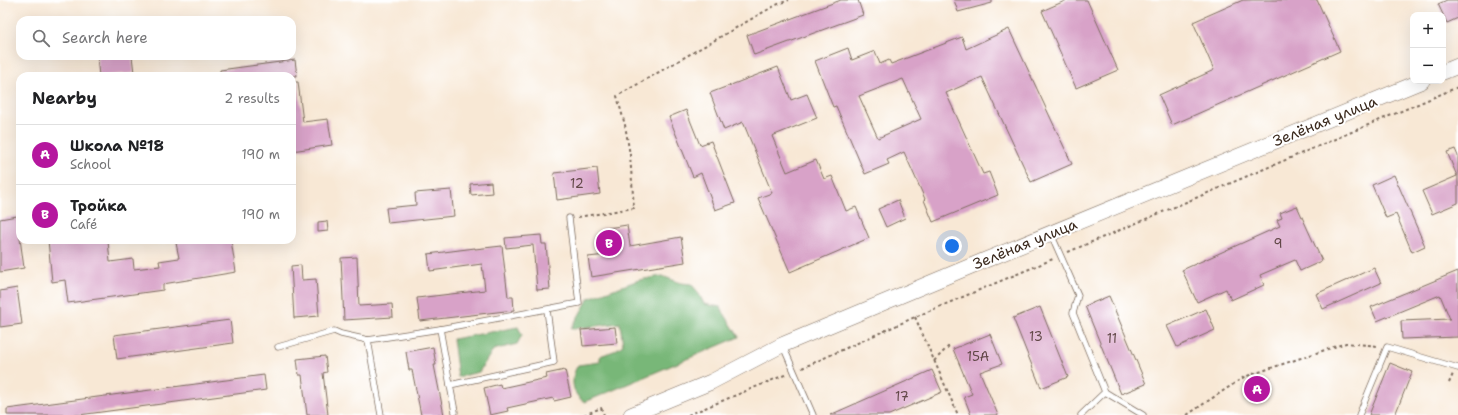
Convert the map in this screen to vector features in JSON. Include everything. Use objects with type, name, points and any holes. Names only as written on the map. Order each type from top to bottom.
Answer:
[{"type":"main road","points":[[1446,71],[1458,66]]},
{"type":"main road","name":"Зелёная улица","points":[[631,415],[711,382],[782,345],[1415,84]]},
{"type":"lane","points":[[278,347],[334,331],[368,340],[440,329],[579,303],[569,218]]},
{"type":"lane","points":[[1051,234],[1078,294],[1073,313],[1105,392],[1143,415]]},
{"type":"lane","points":[[450,385],[554,362],[547,310]]},
{"type":"lane","points":[[440,329],[455,412]]},
{"type":"lane","points":[[368,340],[381,415]]},
{"type":"lane","points":[[782,345],[813,415]]},
{"type":"lane","points":[[1360,415],[1387,347],[1458,368]]},
{"type":"lane","points":[[1081,415],[1105,392]]},
{"type":"path","points":[[569,218],[634,208],[630,155],[625,126],[617,96],[776,5],[789,0]]},
{"type":"path","points":[[688,415],[1458,87]]},
{"type":"path","points":[[915,318],[958,415]]},
{"type":"path","points":[[1187,415],[1244,377],[1252,374],[1346,343],[1387,347]]},
{"type":"path","points":[[934,361],[951,344]]},
{"type":"path","points":[[584,415],[601,408],[604,415]]},
{"type":"green space","points":[[662,276],[681,283],[691,284],[698,292],[704,304],[720,307],[739,337],[585,402],[580,399],[573,385],[575,370],[578,365],[600,362],[600,356],[614,351],[623,345],[620,323],[571,329],[589,298],[639,280]]},
{"type":"green space","points":[[518,327],[522,335],[517,344],[493,350],[479,372],[458,377],[453,339]]},
{"type":"building","points":[[841,0],[858,0],[863,15],[754,55],[747,35]]},
{"type":"building","points":[[954,0],[992,0],[992,3],[958,12]]},
{"type":"building","points":[[1067,0],[1087,0],[1118,70],[1076,88],[1042,11]]},
{"type":"building","points":[[1243,0],[1317,0],[1340,51],[1172,125],[1159,95],[1214,70],[1193,22]]},
{"type":"building","points":[[1447,0],[1458,0],[1458,18],[1447,23],[1446,12],[1442,12],[1438,4]]},
{"type":"building","points":[[1009,29],[1072,164],[1031,182],[982,77],[946,93],[983,174],[989,172],[998,195],[933,222],[924,200],[925,199],[904,152],[887,160],[889,164],[865,174],[836,106],[833,107],[815,61],[848,48],[852,60],[875,51],[880,64],[889,60],[891,64],[962,37],[966,49]],"holes":[[[903,79],[921,119],[878,138],[859,96]]]},
{"type":"building","points":[[97,60],[132,60],[134,72],[99,72]]},
{"type":"building","points":[[295,60],[297,76],[296,72],[220,72],[220,70]]},
{"type":"building","points":[[778,67],[791,100],[807,94],[817,118],[772,136],[787,172],[816,160],[824,179],[832,176],[846,211],[856,207],[869,238],[790,272],[758,198],[772,193],[743,122],[724,130],[710,93]]},
{"type":"building","points":[[296,82],[298,82],[303,122],[328,119],[332,145],[296,150]]},
{"type":"building","points":[[686,110],[700,145],[711,141],[735,203],[715,210],[701,173],[693,177],[669,117]]},
{"type":"building","points":[[1455,149],[1458,156],[1458,203],[1432,214],[1422,191],[1457,176],[1447,152]]},
{"type":"building","points":[[597,168],[600,194],[557,200],[554,173]]},
{"type":"building","points":[[1394,175],[1425,246],[1412,252],[1396,214],[1386,218],[1372,185]]},
{"type":"building","points":[[491,182],[492,193],[471,195],[470,184]]},
{"type":"building","points":[[451,190],[454,216],[388,223],[386,208],[416,205],[415,193]]},
{"type":"building","points":[[898,200],[905,218],[886,227],[878,209]]},
{"type":"building","points":[[1297,206],[1322,261],[1300,271],[1295,260],[1260,275],[1264,285],[1231,300],[1226,289],[1197,302],[1182,270],[1280,226],[1277,220],[1282,218],[1280,213]]},
{"type":"building","points":[[16,216],[16,244],[21,244],[24,268],[0,272],[0,219]]},
{"type":"building","points":[[327,221],[328,231],[318,232],[318,222]]},
{"type":"building","points":[[627,225],[630,246],[681,237],[685,262],[591,277],[588,257],[606,255],[601,229]]},
{"type":"building","points":[[541,235],[542,244],[546,244],[550,289],[537,290],[533,245],[506,248],[505,238]]},
{"type":"building","points":[[48,244],[108,244],[110,262],[133,259],[134,269],[160,266],[159,261],[179,258],[176,244],[232,244],[236,272],[163,284],[163,290],[68,303],[65,280],[52,282]]},
{"type":"building","points":[[502,246],[508,297],[513,297],[514,310],[420,321],[417,298],[485,290],[482,264],[430,271],[428,254]]},
{"type":"building","points":[[357,257],[359,306],[392,304],[393,317],[344,320],[341,258]]},
{"type":"building","points":[[301,265],[302,280],[316,279],[319,316],[294,318],[291,266]]},
{"type":"building","points":[[1374,268],[1381,283],[1323,309],[1316,294]]},
{"type":"building","points":[[1458,271],[1458,337],[1402,339],[1401,321],[1450,319],[1440,295],[1377,321],[1371,307]]},
{"type":"building","points":[[17,288],[22,324],[0,327],[0,291]]},
{"type":"building","points":[[1109,296],[1146,384],[1121,394],[1085,306]]},
{"type":"building","points":[[1040,307],[1068,377],[1041,388],[1013,318]]},
{"type":"building","points":[[1206,309],[1215,330],[1177,347],[1167,326]]},
{"type":"building","points":[[230,320],[233,343],[117,359],[114,335]]},
{"type":"building","points":[[615,327],[617,343],[583,346],[581,330]]},
{"type":"building","points":[[990,334],[1002,364],[980,372],[998,415],[971,415],[964,397],[972,394],[953,349]]},
{"type":"building","points":[[433,347],[436,365],[434,365],[444,415],[421,415],[412,370],[409,370],[406,352]]},
{"type":"building","points":[[325,356],[327,372],[323,373],[328,415],[307,415],[302,375],[299,375],[297,359]]},
{"type":"building","points":[[1390,363],[1412,372],[1395,415],[1369,415]]},
{"type":"building","points":[[565,370],[571,397],[554,401],[553,398],[507,408],[508,411],[490,415],[484,388],[500,384],[501,388],[547,378],[546,374]]},
{"type":"building","points":[[932,370],[942,392],[889,415],[830,415]]},
{"type":"building","points":[[264,375],[266,390],[79,415],[7,415],[7,409]]},
{"type":"place","name":"Тройка","points":[[609,243]]},
{"type":"place","name":"Школа №18","points":[[1257,389]]}]
